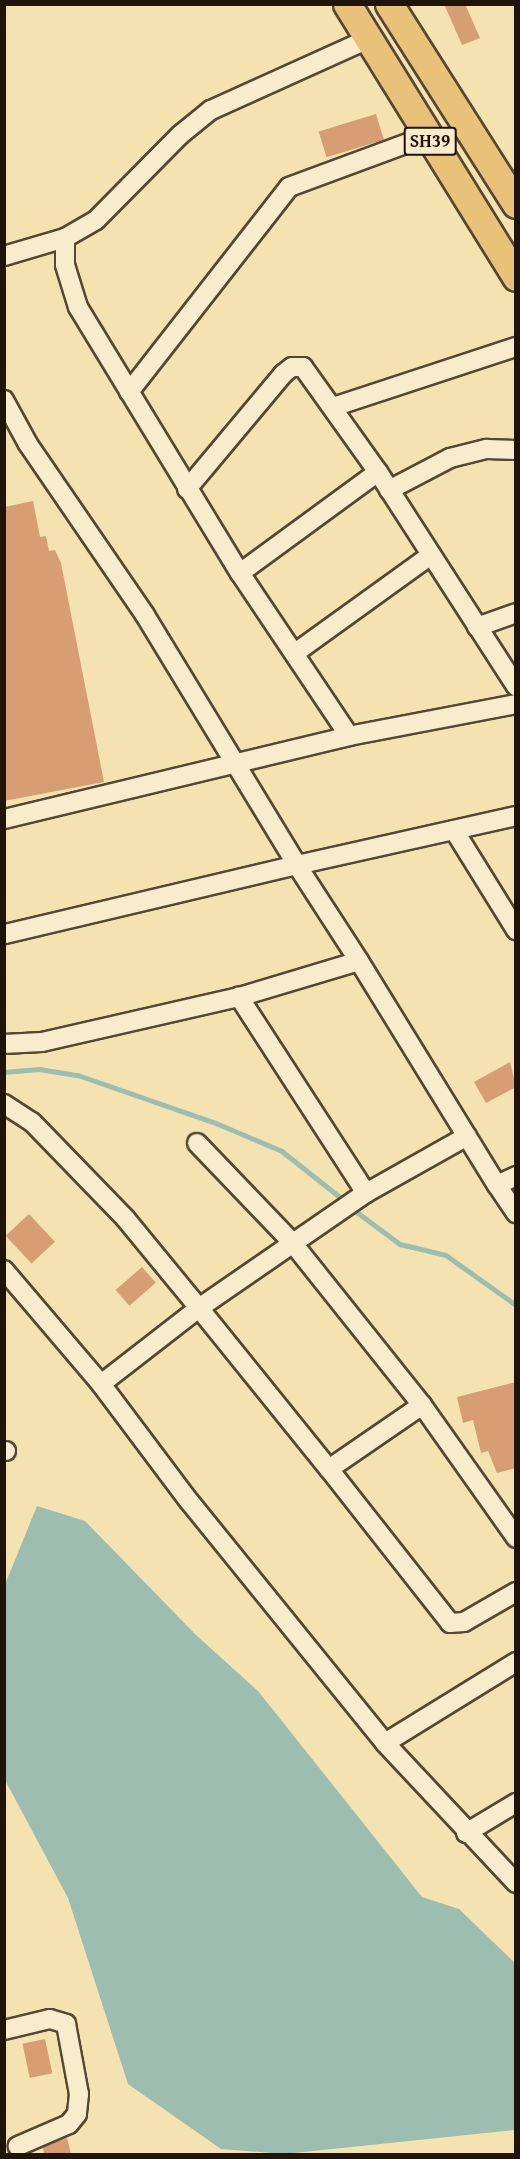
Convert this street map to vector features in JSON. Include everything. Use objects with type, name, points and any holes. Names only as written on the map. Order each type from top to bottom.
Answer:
[{"type":"main road","name":"SH39","points":[[347,4],[516,277]]},
{"type":"main road","points":[[365,4],[516,247]]},
{"type":"main road","name":"SH39","points":[[389,4],[516,204]]},
{"type":"street","points":[[4,256],[65,238],[96,220],[180,135],[211,110],[368,39]]},
{"type":"street","points":[[129,392],[289,187],[427,136]]},
{"type":"street","points":[[65,238],[65,265],[78,308],[240,573],[349,736]]},
{"type":"street","points":[[333,407],[516,346]]},
{"type":"street","points":[[187,489],[288,369],[299,365],[307,370],[378,472],[516,686]]},
{"type":"street","points":[[4,400],[28,444],[145,615],[297,865],[516,1212]]},
{"type":"street","points":[[389,490],[450,458],[487,449],[516,450]]},
{"type":"street","points":[[240,573],[378,472]]},
{"type":"street","points":[[295,653],[431,555]]},
{"type":"street","points":[[477,627],[516,613]]},
{"type":"street","points":[[4,819],[235,761],[349,736],[516,704]]},
{"type":"street","points":[[4,934],[516,816]]},
{"type":"street","points":[[454,830],[516,930]]},
{"type":"street","points":[[4,1044],[42,1042],[239,997],[359,961]]},
{"type":"street","points":[[239,997],[362,1196]]},
{"type":"street","points":[[4,1104],[32,1122],[125,1218],[329,1469],[450,1623],[464,1622],[516,1592]]},
{"type":"street","points":[[101,1384],[291,1241],[362,1196],[467,1136]]},
{"type":"street","points":[[197,1143],[291,1241],[422,1406],[516,1538]]},
{"type":"street","points":[[497,1185],[516,1176]]},
{"type":"street","points":[[4,1270],[101,1384],[189,1502],[385,1743],[466,1833],[516,1883]]},
{"type":"street","points":[[329,1469],[422,1406]]},
{"type":"street","points":[[385,1743],[516,1662]]},
{"type":"street","points":[[466,1833],[516,1803]]},
{"type":"street","points":[[4,2030],[50,2019],[66,2024],[79,2094],[77,2114],[69,2124],[15,2147]]},
{"type":"shaded area","points":[[37,1506],[85,1521],[196,1635],[258,1691],[422,1897],[459,1909],[515,1963],[515,2130],[284,2154],[221,2149],[128,2084],[68,1898],[5,1780],[6,1582]]},
{"type":"building","points":[[444,4],[465,4],[480,38],[462,45]]},
{"type":"building","points":[[376,114],[384,140],[327,157],[319,132]]},
{"type":"building","points":[[33,501],[40,537],[46,536],[49,551],[55,550],[61,563],[104,782],[4,801],[4,507]]},
{"type":"building","points":[[510,1062],[516,1087],[486,1103],[474,1082]]},
{"type":"building","points":[[29,1214],[55,1242],[32,1264],[6,1236]]},
{"type":"building","points":[[142,1267],[156,1283],[129,1306],[116,1290]]},
{"type":"building","points":[[516,1382],[516,1468],[497,1473],[488,1451],[481,1453],[473,1420],[463,1423],[457,1397]]},
{"type":"building","points":[[45,2039],[52,2073],[30,2078],[23,2044]]},
{"type":"building","points":[[67,2138],[71,2154],[44,2154],[43,2147]]},
{"type":"waterway","points":[[4,1072],[39,1069],[78,1075],[216,1123],[282,1151],[345,1201]]},
{"type":"waterway","points":[[353,1209],[400,1244],[446,1255],[516,1305]]}]
